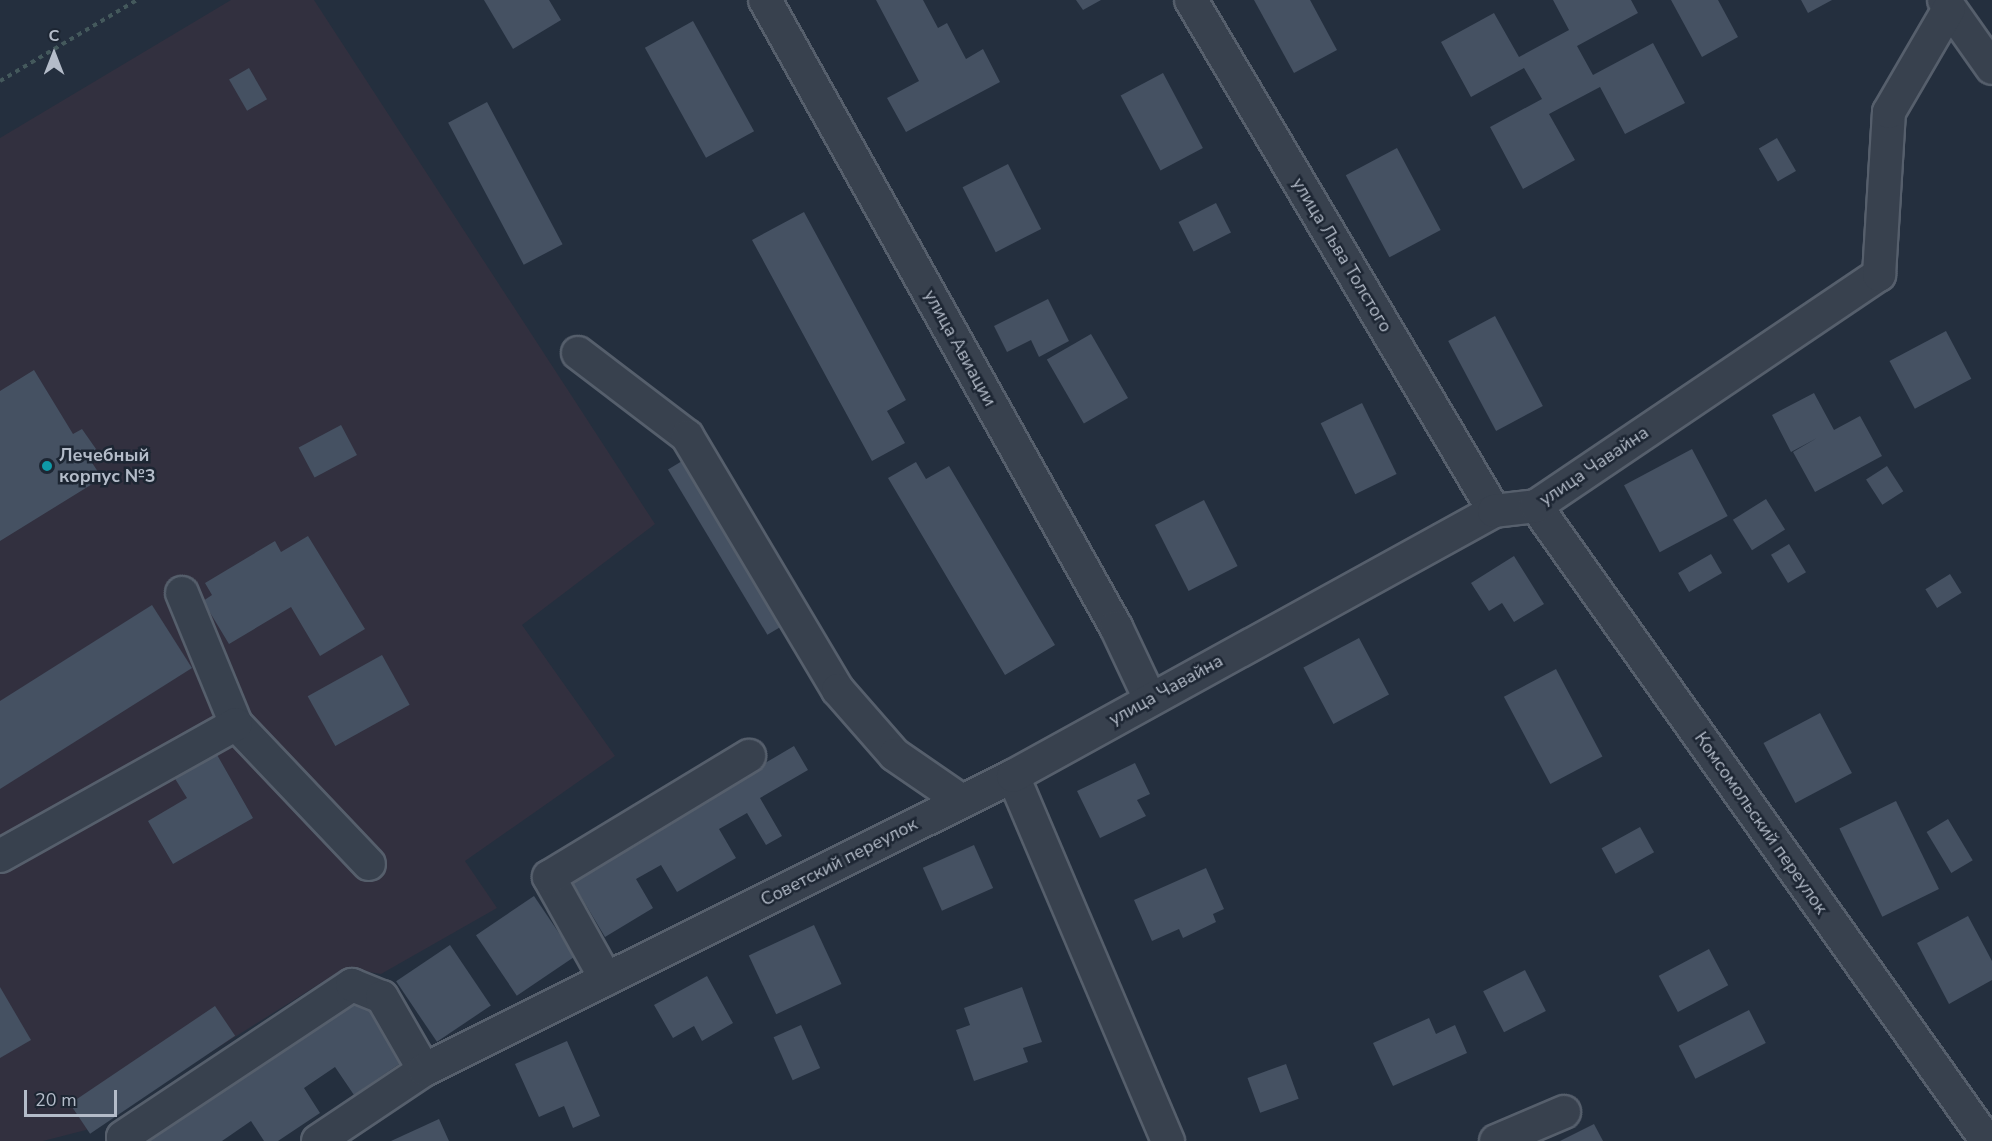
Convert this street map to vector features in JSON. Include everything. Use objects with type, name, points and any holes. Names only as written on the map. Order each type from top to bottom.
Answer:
[{"type":"street","name":"улица Авиации","points":[[765,0],[1116,627],[1150,699]]},
{"type":"street","name":"улица Льва Толстого","points":[[1191,0],[1494,510]]},
{"type":"street","name":"улица Чавайна","points":[[1013,776],[1494,510],[1536,506],[1879,275],[1889,112],[1946,5]]},
{"type":"street","points":[[1946,5],[1992,68]]},
{"type":"street","points":[[578,354],[687,436],[838,690],[895,755],[963,801]]},
{"type":"street","name":"Комсомольский переулок","points":[[1536,506],[1987,1141]]},
{"type":"street","points":[[182,593],[236,724],[369,864]]},
{"type":"street","points":[[0,856],[236,724]]},
{"type":"street","points":[[606,979],[549,877],[749,756]]},
{"type":"street","points":[[1013,776],[1168,1141]]},
{"type":"street","name":"Советский переулок","points":[[318,1141],[424,1070],[1013,776]]},
{"type":"street","points":[[125,1141],[123,1137],[352,985],[382,997],[424,1070]]},
{"type":"street","points":[[1496,1141],[1564,1112]]},
{"type":"path","points":[[0,81],[136,0]]},
{"type":"shaded area","points":[[231,0],[314,0],[655,524],[522,625],[615,756],[465,861],[497,908],[381,974],[345,968],[86,1130],[43,1141],[0,1141],[0,138]]},
{"type":"building","points":[[484,0],[549,0],[561,20],[513,49]]},
{"type":"building","points":[[876,0],[923,0],[938,28],[947,23],[966,59],[983,49],[1000,82],[906,132],[887,98],[919,81]]},
{"type":"building","points":[[1076,0],[1101,0],[1083,10]]},
{"type":"building","points":[[1254,0],[1310,0],[1337,50],[1294,73]]},
{"type":"building","points":[[1553,0],[1631,0],[1638,13],[1577,46],[1593,75],[1653,43],[1685,103],[1625,134],[1600,87],[1549,114],[1575,160],[1523,189],[1490,127],[1542,99],[1524,68],[1471,97],[1441,42],[1494,13],[1519,57],[1569,30]]},
{"type":"building","points":[[1671,0],[1718,0],[1738,37],[1702,57]]},
{"type":"building","points":[[1801,0],[1832,0],[1808,13]]},
{"type":"building","points":[[693,21],[754,131],[706,158],[645,48]]},
{"type":"building","points":[[249,68],[267,99],[247,111],[229,80]]},
{"type":"building","points":[[1163,73],[1203,148],[1161,171],[1121,96]]},
{"type":"building","points":[[487,102],[563,244],[524,265],[448,123]]},
{"type":"building","points":[[1777,138],[1796,171],[1778,181],[1759,148]]},
{"type":"building","points":[[1397,148],[1441,230],[1389,257],[1346,175]]},
{"type":"building","points":[[1008,164],[1041,229],[996,252],[963,187]]},
{"type":"building","points":[[1216,203],[1231,232],[1194,251],[1179,222]]},
{"type":"building","points":[[804,212],[906,400],[887,411],[905,443],[872,461],[752,240]]},
{"type":"building","points":[[1048,299],[1069,341],[1039,357],[1031,340],[1007,352],[994,326]]},
{"type":"building","points":[[1495,316],[1543,406],[1496,431],[1448,341]]},
{"type":"building","points":[[1946,331],[1971,379],[1915,409],[1889,361]]},
{"type":"building","points":[[1091,334],[1128,398],[1084,424],[1047,360]]},
{"type":"building","name":"Лечебный корпус №3","points":[[34,370],[73,434],[82,429],[96,449],[87,455],[102,478],[0,541],[0,391]]},
{"type":"building","points":[[1814,393],[1834,430],[1860,416],[1882,456],[1815,492],[1793,452],[1817,438],[1791,452],[1772,415]]},
{"type":"building","points":[[1362,403],[1397,474],[1355,494],[1321,423]]},
{"type":"building","points":[[341,425],[357,455],[315,478],[299,448]]},
{"type":"building","points":[[1692,449],[1728,516],[1660,552],[1624,485]]},
{"type":"building","points":[[692,455],[791,620],[767,635],[668,469]]},
{"type":"building","points":[[916,462],[926,479],[949,466],[1055,645],[1005,675],[888,478]]},
{"type":"building","points":[[1887,466],[1903,491],[1882,505],[1866,480]]},
{"type":"building","points":[[1766,499],[1785,530],[1752,550],[1733,520]]},
{"type":"building","points":[[1204,500],[1238,566],[1189,591],[1155,525]]},
{"type":"building","points":[[308,536],[365,629],[320,656],[291,607],[229,644],[203,601],[212,595],[205,583],[275,541],[281,552]]},
{"type":"building","points":[[1789,544],[1806,572],[1788,583],[1771,555]]},
{"type":"building","points":[[1711,554],[1722,573],[1689,592],[1678,573]]},
{"type":"building","points":[[1514,556],[1544,604],[1514,622],[1502,603],[1489,611],[1471,583]]},
{"type":"building","points":[[1950,574],[1962,593],[1937,608],[1925,589]]},
{"type":"building","points":[[152,605],[192,668],[0,789],[0,701]]},
{"type":"building","points":[[1359,638],[1389,695],[1333,724],[1303,668]]},
{"type":"building","points":[[382,655],[410,705],[335,746],[308,696]]},
{"type":"building","points":[[1556,669],[1602,756],[1550,784],[1504,697]]},
{"type":"building","points":[[1820,713],[1852,773],[1795,803],[1763,743]]},
{"type":"building","points":[[794,746],[808,770],[760,798],[782,836],[766,845],[747,813],[719,829],[736,858],[677,892],[661,865],[636,879],[653,908],[605,937],[570,878]]},
{"type":"building","points":[[216,753],[253,818],[173,864],[148,821],[187,798],[174,777]]},
{"type":"building","points":[[1135,763],[1150,794],[1137,800],[1146,816],[1100,838],[1077,791]]},
{"type":"building","points":[[1896,801],[1939,889],[1882,917],[1839,829]]},
{"type":"building","points":[[1948,819],[1973,860],[1951,873],[1927,832]]},
{"type":"building","points":[[1640,827],[1654,852],[1616,874],[1602,848]]},
{"type":"building","points":[[974,845],[993,888],[942,911],[923,868]]},
{"type":"building","points":[[1206,868],[1224,909],[1213,914],[1216,922],[1183,938],[1179,929],[1152,941],[1134,900]]},
{"type":"building","points":[[534,896],[575,957],[517,996],[476,935]]},
{"type":"building","points":[[1968,916],[1992,961],[1992,980],[1949,1004],[1917,943]]},
{"type":"building","points":[[814,925],[841,984],[776,1014],[749,955]]},
{"type":"building","points":[[450,945],[491,1006],[437,1042],[396,981]]},
{"type":"building","points":[[1709,949],[1728,985],[1678,1012],[1659,976]]},
{"type":"building","points":[[1525,970],[1546,1011],[1504,1032],[1483,991]]},
{"type":"building","points":[[707,976],[733,1023],[702,1041],[694,1026],[673,1038],[654,1005]]},
{"type":"building","points":[[0,987],[31,1040],[0,1058]]},
{"type":"building","points":[[1022,987],[1042,1042],[1023,1048],[1028,1062],[974,1081],[956,1030],[970,1025],[964,1008]]},
{"type":"building","points":[[362,996],[405,1060],[354,1095],[335,1067],[304,1088],[320,1113],[278,1141],[264,1141],[251,1121],[222,1141],[146,1141]]},
{"type":"building","points":[[215,1006],[235,1036],[90,1134],[70,1104]]},
{"type":"building","points":[[1749,1010],[1766,1043],[1695,1079],[1679,1046]]},
{"type":"building","points":[[1429,1018],[1436,1034],[1455,1025],[1467,1053],[1393,1086],[1373,1043]]},
{"type":"building","points":[[801,1025],[820,1068],[793,1080],[774,1037]]},
{"type":"building","points":[[567,1041],[600,1116],[573,1128],[564,1106],[539,1117],[515,1064]]},
{"type":"building","points":[[1286,1064],[1299,1099],[1260,1113],[1247,1078]]},
{"type":"building","points":[[439,1119],[449,1141],[391,1141]]},
{"type":"building","points":[[1594,1124],[1603,1141],[1560,1141]]},
{"type":"place","name":"Лечебный корпус №3","points":[[47,466]]}]
